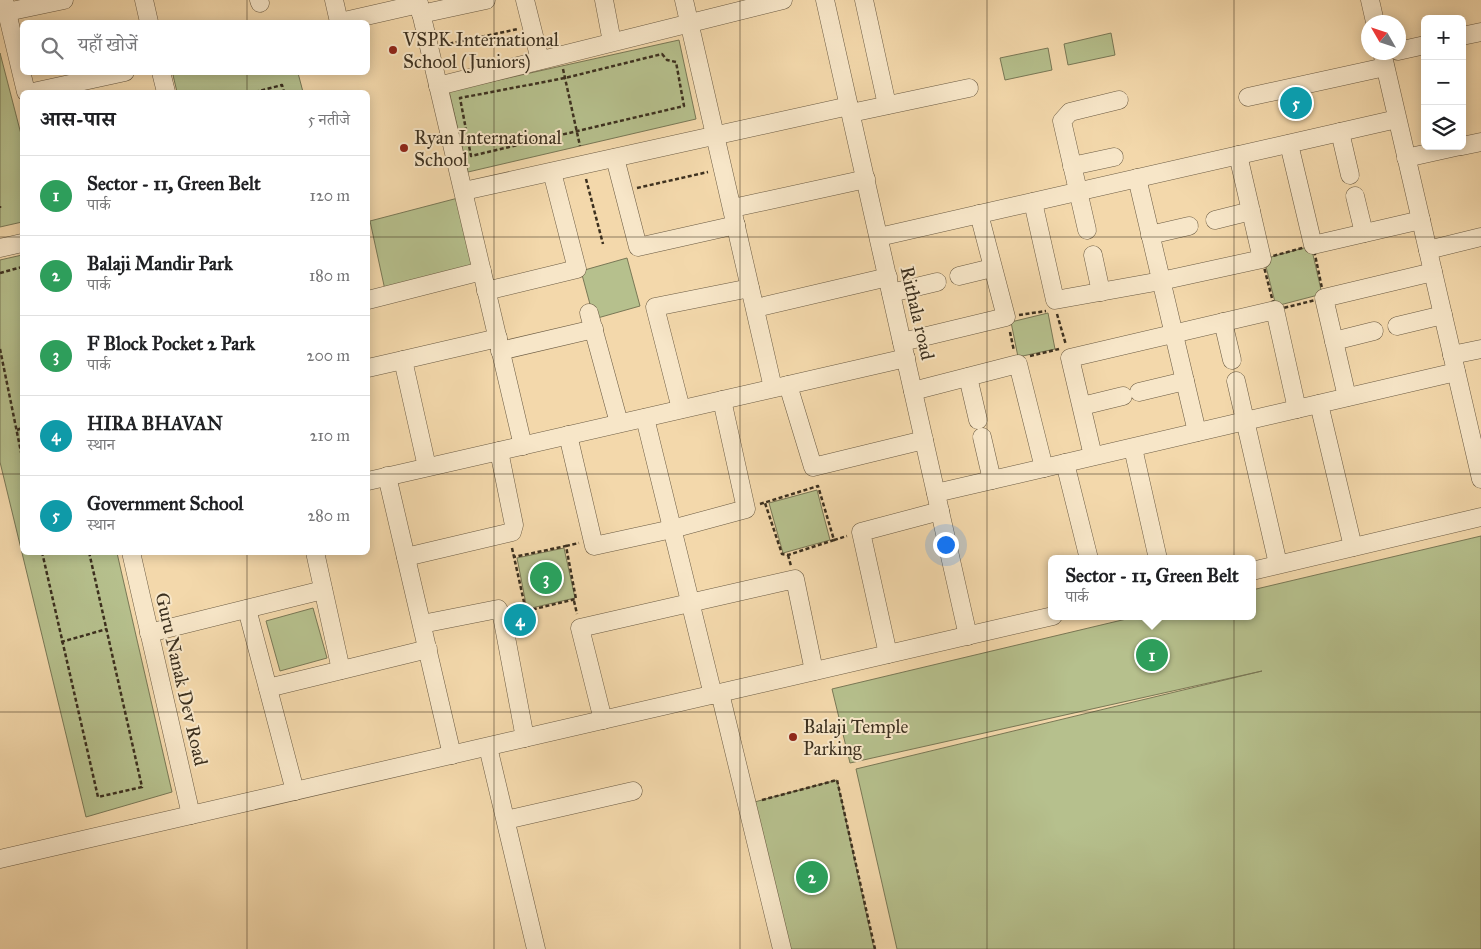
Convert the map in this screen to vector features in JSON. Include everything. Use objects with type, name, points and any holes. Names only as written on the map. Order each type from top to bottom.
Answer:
[{"type":"street","points":[[20,66],[6,6],[64,0]]},
{"type":"street","points":[[144,0],[149,20]]},
{"type":"street","points":[[334,0],[339,20]]},
{"type":"street","points":[[350,20],[419,6],[486,0]]},
{"type":"street","points":[[525,0],[540,60]]},
{"type":"street","points":[[604,0],[612,42]]},
{"type":"street","points":[[684,0],[750,288],[781,386],[813,467],[924,440]]},
{"type":"street","points":[[438,86],[783,0]]},
{"type":"street","points":[[864,0],[887,105]]},
{"type":"street","points":[[1370,0],[1373,15]]},
{"type":"street","name":"Rithala road","points":[[831,1],[850,109],[968,636]]},
{"type":"street","points":[[419,6],[464,191],[522,446]]},
{"type":"street","points":[[1466,35],[1481,32]]},
{"type":"street","points":[[1406,51],[1421,46]]},
{"type":"street","points":[[1248,97],[1374,60]]},
{"type":"street","points":[[1389,60],[1397,119],[1456,372],[1475,425],[1481,479]]},
{"type":"street","points":[[22,75],[26,90]]},
{"type":"street","points":[[42,90],[111,75]]},
{"type":"street","points":[[162,75],[166,90]]},
{"type":"street","points":[[464,191],[716,135],[850,109],[887,105],[969,88]]},
{"type":"street","points":[[1087,230],[1062,128],[1064,116],[1070,112],[1119,100]]},
{"type":"street","points":[[879,237],[1397,119]]},
{"type":"street","points":[[1340,132],[1350,175]]},
{"type":"street","points":[[1466,145],[1481,142]]},
{"type":"street","points":[[1289,144],[1313,245],[1421,220]]},
{"type":"street","points":[[1406,158],[1443,150]]},
{"type":"street","points":[[1033,202],[1055,300],[1161,281],[1262,259],[1238,155]]},
{"type":"street","points":[[1072,166],[1114,157]]},
{"type":"street","points":[[615,158],[638,247],[736,225]]},
{"type":"street","points":[[486,291],[577,269],[552,172]]},
{"type":"street","points":[[1137,178],[1197,432]]},
{"type":"street","points":[[733,208],[866,179]]},
{"type":"street","points":[[1355,196],[1364,233]]},
{"type":"street","points":[[1214,220],[1251,211]]},
{"type":"street","points":[[370,480],[781,386],[904,350],[1006,317],[992,268],[980,214]]},
{"type":"street","points":[[1150,235],[1189,226]]},
{"type":"street","points":[[1428,250],[1481,237]]},
{"type":"street","points":[[0,248],[20,243]]},
{"type":"street","points":[[1093,255],[1101,292]]},
{"type":"street","points":[[959,276],[992,268]]},
{"type":"street","points":[[370,300],[482,272]]},
{"type":"street","points":[[1347,397],[1324,298],[1433,272]]},
{"type":"street","points":[[756,308],[889,285],[937,282]]},
{"type":"street","points":[[681,409],[655,306],[750,288]]},
{"type":"street","points":[[1094,456],[1070,358],[1223,322],[1275,310],[1297,409]]},
{"type":"street","points":[[1397,326],[1443,314]]},
{"type":"street","points":[[370,368],[403,360],[499,345],[591,321],[619,423]]},
{"type":"street","points":[[1223,322],[1232,360]]},
{"type":"street","points":[[1334,340],[1374,331]]},
{"type":"street","points":[[1452,355],[1481,349]]},
{"type":"street","points":[[403,360],[427,467]]},
{"type":"street","points":[[914,391],[1018,364],[1044,468]]},
{"type":"street","points":[[936,493],[1456,372]]},
{"type":"street","points":[[968,377],[992,480]]},
{"type":"street","points":[[1082,406],[1185,381]]},
{"type":"street","points":[[1236,381],[1278,564]]},
{"type":"street","points":[[568,435],[594,546],[672,529],[746,509],[722,400]]},
{"type":"street","points":[[1319,404],[1353,547]]},
{"type":"street","points":[[645,418],[691,604],[747,804],[782,949]]},
{"type":"street","points":[[1133,448],[1157,555]]},
{"type":"street","points":[[406,557],[512,532],[514,525],[499,451]]},
{"type":"street","points":[[1065,463],[1089,555]]},
{"type":"street","points":[[387,476],[452,755]]},
{"type":"street","points":[[888,654],[861,532],[940,511]]},
{"type":"street","points":[[1256,569],[1481,518]]},
{"type":"street","name":"Guru Nanak Dev Road","points":[[132,555],[191,815]]},
{"type":"street","points":[[316,555],[341,670]]},
{"type":"street","points":[[603,720],[580,628],[795,579],[814,671]]},
{"type":"street","points":[[149,633],[323,590]]},
{"type":"street","points":[[248,609],[295,791]]},
{"type":"street","points":[[422,624],[498,609],[502,616],[526,738]]},
{"type":"street","points":[[0,859],[1048,617]]},
{"type":"street","points":[[268,688],[428,649]]},
{"type":"street","points":[[488,747],[536,949]]},
{"type":"street","points":[[506,820],[634,791]]},
{"type":"path","points":[[429,48],[532,26]]},
{"type":"path","points":[[662,54],[667,60],[676,62],[684,106],[576,132],[472,156],[460,98],[565,78],[662,54]]},
{"type":"path","points":[[562,66],[580,146]]},
{"type":"path","points":[[263,90],[282,85],[283,90]]},
{"type":"path","points":[[583,165],[603,244]]},
{"type":"path","points":[[624,191],[723,169]]},
{"type":"path","points":[[1313,245],[1324,298],[1275,310],[1262,259],[1313,245]]},
{"type":"path","points":[[0,274],[20,268]]},
{"type":"path","points":[[1025,357],[1067,347],[1056,309]]},
{"type":"path","points":[[1016,359],[1006,317],[1048,310]]},
{"type":"path","points":[[0,349],[20,446]]},
{"type":"path","points":[[818,486],[834,540],[788,554],[782,554],[764,503],[818,486]]},
{"type":"path","points":[[566,546],[576,598],[526,610],[514,557],[566,546]]},
{"type":"path","points":[[43,555],[98,797],[142,787],[90,555]]},
{"type":"path","points":[[61,642],[107,629]]},
{"type":"path","points":[[747,804],[837,780],[875,949]]},
{"type":"green space","points":[[1111,33],[1115,55],[1068,65],[1064,44]]},
{"type":"green space","points":[[679,40],[696,119],[468,172],[449,91]]},
{"type":"green space","points":[[1048,48],[1052,70],[1005,80],[1000,58]]},
{"type":"green space","points":[[0,53],[20,130],[20,222],[0,227]]},
{"type":"green space","points":[[173,75],[299,75],[302,90],[177,90]]},
{"type":"green space","points":[[458,198],[477,267],[385,290],[370,221]]},
{"type":"green space","points":[[1311,246],[1322,294],[1276,306],[1264,259]]},
{"type":"green space","points":[[20,255],[20,545],[0,462],[0,260]]},
{"type":"green space","points":[[627,258],[640,306],[594,319],[581,271]]},
{"type":"green space","points":[[1048,313],[1055,349],[1018,357],[1011,322]]},
{"type":"green space","points":[[817,490],[830,540],[783,553],[769,503]]},
{"type":"green space","points":[[1481,536],[1481,949],[897,949],[856,769],[1262,671],[850,763],[832,689],[1122,620],[1256,620],[1256,589]]},
{"type":"green space","points":[[564,548],[575,598],[527,609],[517,558]]},
{"type":"green space","points":[[23,555],[117,555],[172,792],[86,817]]},
{"type":"green space","points":[[313,608],[327,658],[280,671],[266,621]]},
{"type":"green space","points":[[837,780],[874,949],[783,949],[747,804]]},
{"type":"place","name":"VSPK International School (Juniors)","points":[[393,50]]},
{"type":"place","name":"Government School","points":[[1296,103]]},
{"type":"place","name":"Ryan International School","points":[[404,148]]},
{"type":"place","name":"F Block Pocket 2 Park","points":[[546,578]]},
{"type":"place","name":"HIRA BHAVAN","points":[[520,620]]},
{"type":"place","name":"Sector - 11, Green Belt","points":[[1152,655]]},
{"type":"place","name":"Balaji Temple Parking","points":[[793,737]]},
{"type":"place","name":"Balaji Mandir Park","points":[[812,877]]}]
